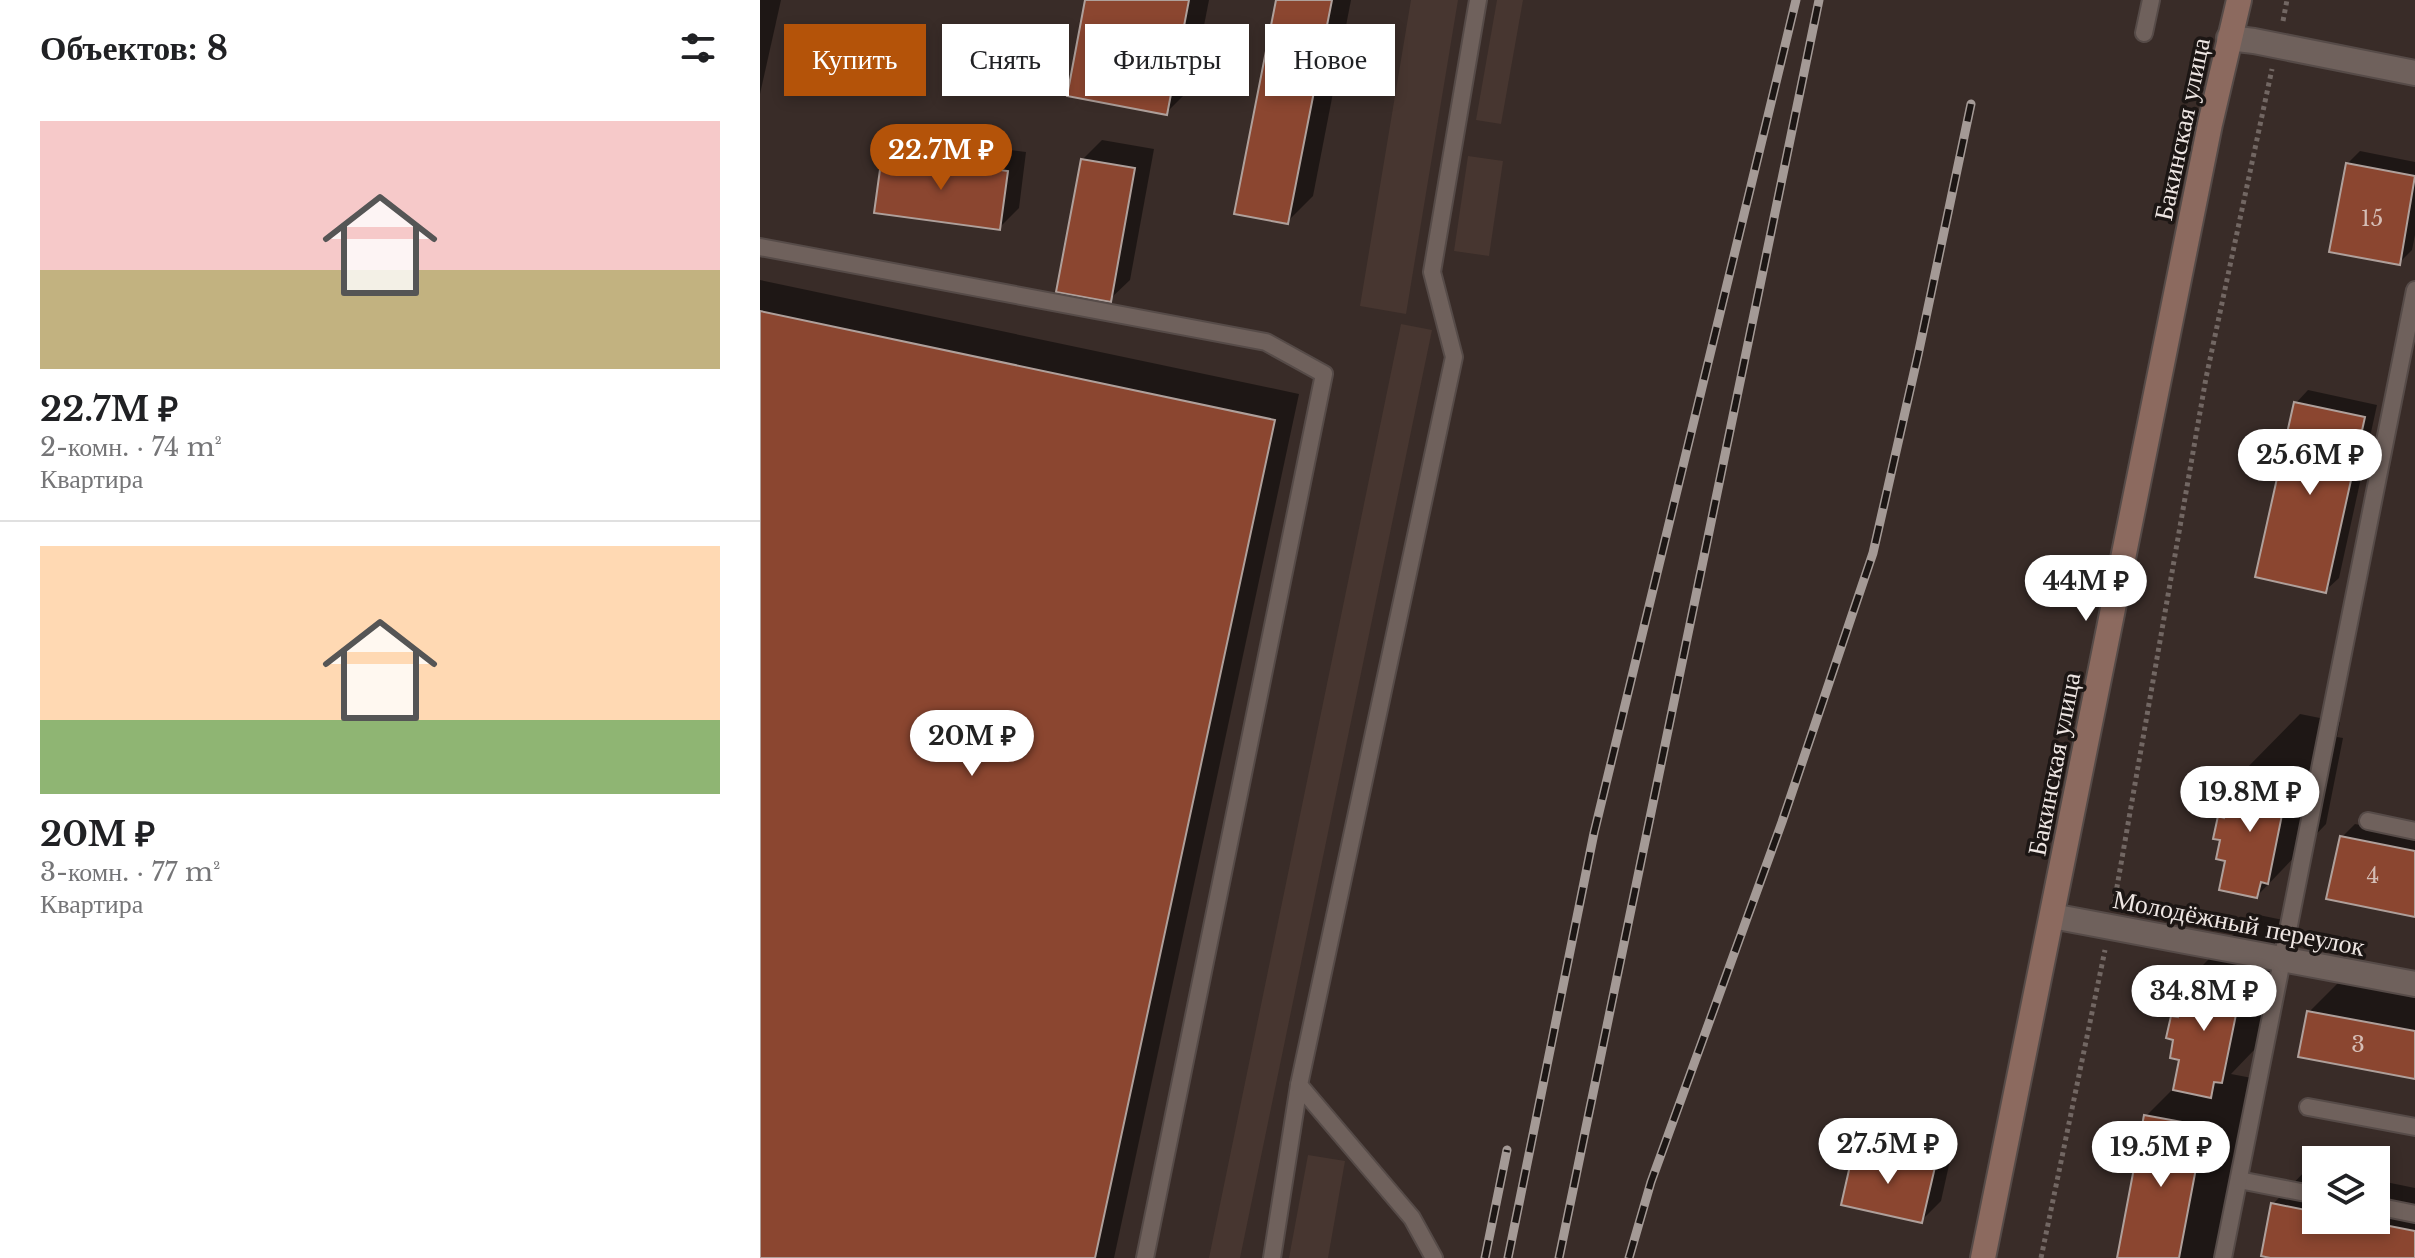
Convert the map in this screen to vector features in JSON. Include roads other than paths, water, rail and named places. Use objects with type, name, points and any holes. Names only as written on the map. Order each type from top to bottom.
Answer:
[{"type":"main road","name":"Бакинская улица","points":[[1983,1258],[2239,0]]},
{"type":"street","points":[[2229,38],[2415,73]]},
{"type":"street","name":"Молодёжный переулок","points":[[2052,916],[2415,984]]},
{"type":"lane","points":[[1272,1258],[1299,1085],[1454,357],[1432,272],[1478,0]]},
{"type":"lane","points":[[2144,33],[2151,0]]},
{"type":"lane","points":[[760,247],[1266,342],[1324,374],[1145,1258]]},
{"type":"lane","points":[[2223,1258],[2415,290]]},
{"type":"lane","points":[[2368,821],[2415,831]]},
{"type":"lane","points":[[1299,1085],[1412,1218],[1434,1258]]},
{"type":"lane","points":[[2308,1107],[2415,1127]]},
{"type":"lane","points":[[2239,1180],[2302,1192]]},
{"type":"lane","points":[[2390,1209],[2415,1214]]},
{"type":"railway","points":[[1508,1258],[1594,833],[1796,0]]},
{"type":"railway","points":[[1559,1258],[1819,0]]},
{"type":"railway","points":[[1629,1258],[1651,1182],[1782,822],[1873,553],[1971,104]]},
{"type":"railway","points":[[1485,1258],[1507,1150]]}]
